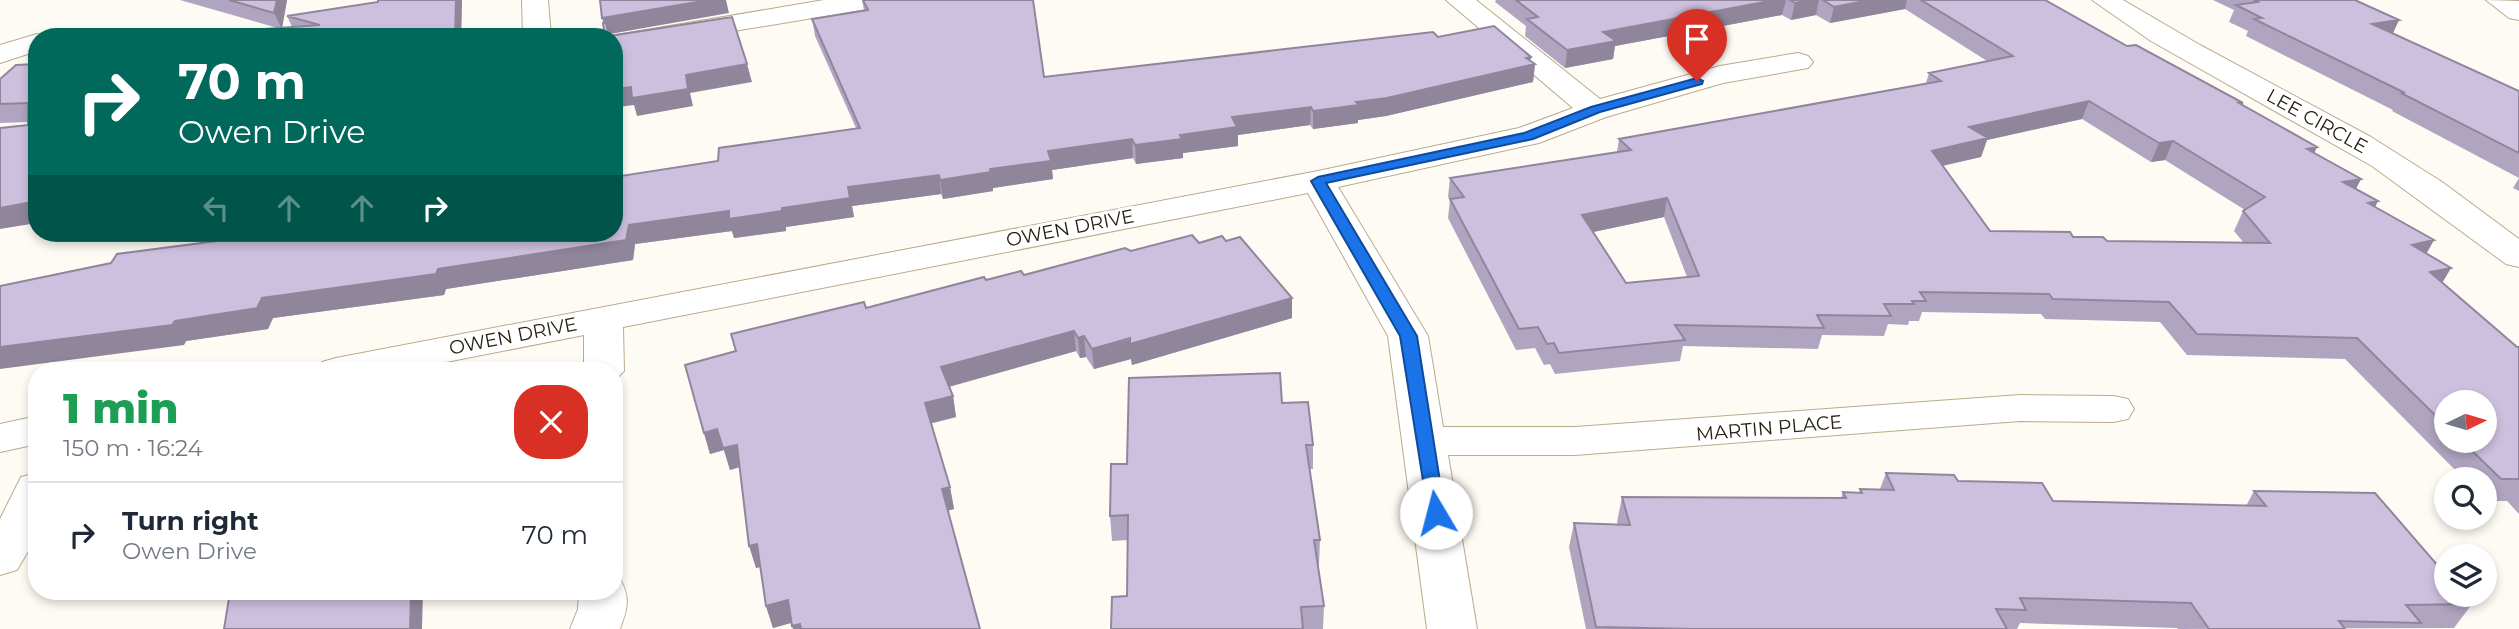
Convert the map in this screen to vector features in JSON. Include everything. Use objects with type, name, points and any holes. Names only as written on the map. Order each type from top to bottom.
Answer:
[{"type":"street","points":[[535,0],[537,28]]},
{"type":"street","points":[[623,42],[873,0]]},
{"type":"street","points":[[1459,0],[1595,110]]},
{"type":"street","name":"LEE CIRCLE","points":[[2105,0],[2192,53],[2336,130],[2416,177],[2519,256]]},
{"type":"street","points":[[2499,0],[2519,12]]},
{"type":"street","points":[[0,54],[28,45]]},
{"type":"street","name":"OWEN DRIVE","points":[[382,362],[1318,181],[1528,136],[1595,110],[1720,75],[1798,62]]},
{"type":"street","points":[[1318,181],[1408,336],[1452,629]]},
{"type":"street","points":[[604,318],[604,362]]},
{"type":"street","name":"MARTIN PLACE","points":[[1425,441],[1575,441],[2020,408],[2113,409]]},
{"type":"street","points":[[0,438],[28,432]]},
{"type":"street","points":[[0,558],[28,505]]},
{"type":"street","points":[[595,629],[603,609],[603,600]]},
{"type":"building","points":[[229,0],[277,0],[274,13]]},
{"type":"building","points":[[456,0],[455,28],[279,28],[320,25],[287,16],[378,2]]},
{"type":"building","points":[[600,0],[709,0],[602,18]]},
{"type":"building","points":[[863,0],[1033,0],[1044,77],[1433,32],[1438,37],[1494,26],[1531,57],[1526,58],[1535,64],[1387,98],[1356,102],[1359,105],[1313,111],[1311,107],[1232,117],[1237,127],[1180,135],[1182,139],[1135,145],[1132,139],[1048,151],[1051,161],[990,169],[991,172],[940,180],[939,175],[848,187],[850,198],[782,208],[782,211],[729,219],[729,211],[629,225],[626,240],[623,240],[623,176],[718,161],[719,148],[860,128],[812,19],[868,10]]},
{"type":"building","points":[[1516,0],[1775,0],[1603,32],[1616,41],[1567,50],[1527,19],[1538,17]]},
{"type":"building","points":[[1790,0],[1811,0],[1795,3]]},
{"type":"building","points":[[1823,0],[1870,0],[1834,7]]},
{"type":"building","points":[[1921,0],[2045,0],[2127,46],[2136,45],[2317,147],[2307,149],[2361,179],[2343,182],[2378,201],[2368,203],[2434,240],[2412,245],[2451,268],[2430,272],[2519,347],[2519,479],[2501,479],[2497,475],[2497,467],[2489,467],[2474,453],[2497,453],[2497,390],[2434,390],[2434,414],[2357,338],[2197,334],[2169,302],[2053,299],[2049,294],[1920,292],[1926,301],[1912,301],[1914,304],[1884,304],[1891,316],[1817,315],[1824,328],[1675,325],[1685,340],[1559,353],[1554,343],[1547,344],[1538,327],[1519,329],[1450,199],[1464,197],[1450,178],[1631,150],[1619,139],[1941,81],[1929,73],[2013,56]],"holes":[[[2089,101],[2159,143],[2173,141],[2265,197],[2243,211],[2270,243],[2107,241],[2103,237],[2073,237],[2070,232],[1990,231],[1932,151],[1988,138],[1969,127]],[[1667,198],[1699,276],[1626,283],[1582,215]]]},
{"type":"building","points":[[2254,0],[2355,0],[2399,20],[2372,24],[2519,91],[2519,153],[2401,93],[2405,93],[2254,19],[2262,18],[2236,5],[2258,2]]},
{"type":"building","points":[[732,17],[747,64],[686,75],[688,89],[632,98],[631,87],[623,88],[623,34]]},
{"type":"building","points":[[28,64],[28,103],[0,104],[0,79],[16,65]]},
{"type":"building","points":[[28,125],[28,203],[0,208],[0,128]]},
{"type":"building","points":[[1192,235],[1199,243],[1222,236],[1226,241],[1240,237],[1292,298],[1130,344],[1130,338],[1092,349],[1084,336],[1078,338],[1074,331],[941,367],[953,396],[925,403],[950,487],[942,489],[980,629],[801,629],[800,624],[792,626],[788,600],[766,606],[757,544],[749,546],[737,445],[723,448],[717,429],[704,433],[685,365],[736,351],[731,334],[864,302],[866,308],[984,277],[986,280],[1021,271],[1024,275],[1125,248],[1131,251]]},
{"type":"building","points":[[209,242],[613,242],[438,269],[436,274],[262,298],[257,308],[175,321],[172,325],[0,347],[0,286],[111,263],[117,254]]},
{"type":"building","points":[[1280,373],[1282,403],[1308,402],[1313,445],[1306,445],[1320,540],[1314,540],[1324,606],[1301,607],[1303,629],[1111,629],[1112,597],[1127,596],[1128,515],[1110,516],[1111,464],[1127,464],[1129,378]]},
{"type":"building","points":[[1886,473],[1954,475],[1958,481],[2042,483],[2053,501],[2266,506],[2254,491],[2375,493],[2434,561],[2434,605],[2406,605],[2421,623],[2339,621],[2345,629],[2209,629],[2191,603],[2020,598],[2026,610],[1996,609],[2007,629],[1596,627],[1574,523],[1630,525],[1622,497],[1846,498],[1843,492],[1862,493],[1860,489],[1894,490]]},
{"type":"building","points":[[229,600],[411,600],[410,629],[224,629]]},
{"type":"route","points":[[1436,513],[1408,336],[1359,247],[1318,181],[1528,136],[1595,110],[1697,81]]}]
